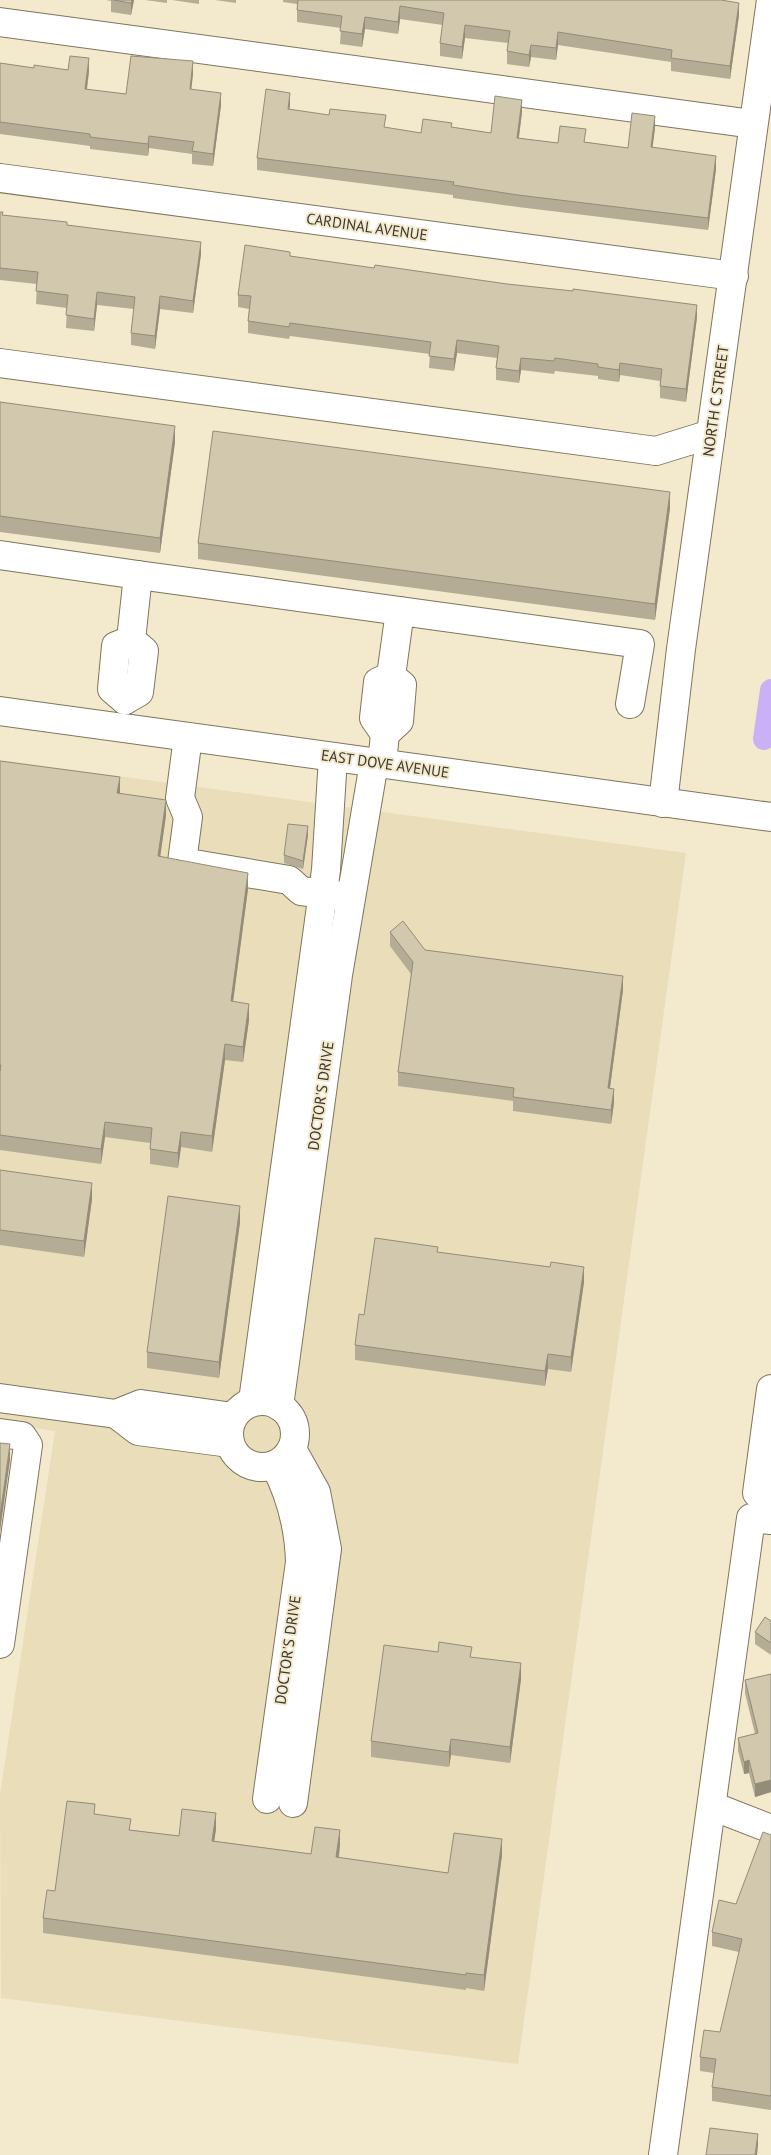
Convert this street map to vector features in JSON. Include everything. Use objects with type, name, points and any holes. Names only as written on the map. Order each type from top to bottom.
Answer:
[{"type":"street","name":"NORTH C STREET","points":[[662,803],[681,649],[734,276],[770,0]]},
{"type":"street","points":[[0,22],[753,124]]},
{"type":"street","name":"CARDINAL AVENUE","points":[[0,178],[734,276]]},
{"type":"street","points":[[0,363],[656,451],[711,434]]},
{"type":"street","points":[[0,555],[681,649]]},
{"type":"street","points":[[122,728],[125,700],[139,692],[144,651],[131,640],[138,575]]},
{"type":"street","name":"DOCTOR'S DRIVE","points":[[267,1799],[288,1740],[313,1564],[299,1543],[299,1488],[283,1457],[295,1435],[293,1422],[289,1414],[249,1417],[282,1281],[317,1031],[338,975],[351,898],[385,734],[399,721],[402,684],[391,676],[400,611]]},
{"type":"street","points":[[630,704],[640,644]]},
{"type":"street","name":"EAST DOVE AVENUE","points":[[0,711],[771,817]]},
{"type":"street","points":[[188,737],[180,798],[188,817],[182,862],[289,880],[301,890],[351,898]]},
{"type":"street","name":"DOCTOR'S DRIVE","points":[[317,1031],[311,971],[323,894],[333,757]]},
{"type":"street","points":[[311,971],[338,975]]},
{"type":"street","points":[[771,1389],[757,1493],[771,1494]]},
{"type":"street","points":[[0,1644],[28,1445],[11,1434],[13,1400],[116,1414],[141,1404],[249,1417],[236,1455],[245,1463],[259,1467],[283,1457]]},
{"type":"street","points":[[663,2155],[751,1518],[771,1520]]},
{"type":"street","name":"DOCTOR'S DRIVE","points":[[288,1740],[293,1803]]},
{"type":"street","points":[[712,1806],[771,1828]]},
{"type":"shaded area","points":[[0,760],[686,853],[518,2064],[1,1998],[0,1795],[55,1431],[0,1423]]},
{"type":"building","points":[[113,0],[132,0],[131,3]]},
{"type":"building","points":[[298,0],[721,0],[739,3],[730,66],[671,58],[672,50],[558,32],[556,48],[531,45],[529,55],[507,51],[510,31],[465,25],[462,47],[440,43],[444,13],[400,6],[398,22],[365,17],[362,34],[340,31],[342,16],[297,10]]},
{"type":"building","points":[[70,56],[89,58],[85,89],[126,94],[131,56],[193,61],[190,89],[221,93],[213,154],[192,151],[194,142],[149,136],[148,144],[90,137],[90,134],[0,122],[0,63],[68,70]]},
{"type":"building","points":[[266,89],[290,93],[288,109],[329,115],[330,109],[386,115],[384,127],[421,133],[423,119],[452,123],[451,127],[491,133],[495,96],[522,100],[517,138],[558,143],[560,126],[586,129],[584,142],[628,148],[632,113],[655,116],[651,147],[716,156],[708,218],[518,195],[453,185],[454,182],[257,158]]},
{"type":"building","points":[[0,212],[3,212],[2,215],[67,222],[67,225],[201,242],[193,301],[160,296],[155,336],[131,333],[135,297],[97,292],[94,319],[66,315],[68,295],[36,291],[38,272],[0,268]]},
{"type":"building","points":[[245,245],[290,252],[290,256],[374,268],[375,265],[507,284],[573,291],[573,289],[697,305],[686,389],[660,386],[662,369],[620,363],[619,370],[598,367],[598,364],[555,358],[554,361],[521,358],[519,371],[496,368],[499,346],[457,340],[454,359],[429,356],[431,342],[290,323],[289,327],[248,321],[251,296],[238,295]]},
{"type":"building","points":[[0,402],[175,426],[160,538],[0,516]]},
{"type":"building","points":[[213,431],[670,492],[655,604],[198,543]]},
{"type":"building","points":[[0,761],[120,777],[117,793],[166,800],[158,856],[248,873],[231,1001],[249,1004],[243,1047],[225,1044],[212,1136],[181,1132],[178,1153],[150,1149],[152,1128],[105,1122],[101,1149],[0,1135]]},
{"type":"building","points":[[288,824],[308,826],[303,861],[284,855]]},
{"type":"building","points":[[403,921],[425,950],[623,976],[608,1088],[614,1089],[611,1110],[513,1097],[514,1088],[398,1072],[413,962],[390,932]]},
{"type":"building","points":[[0,1170],[92,1183],[84,1241],[0,1230]]},
{"type":"building","points":[[168,1196],[240,1206],[219,1362],[147,1352]]},
{"type":"building","points":[[375,1238],[438,1247],[437,1252],[550,1267],[551,1262],[584,1267],[571,1357],[548,1354],[545,1371],[355,1345],[359,1314],[364,1315]]},
{"type":"building","points":[[0,1443],[10,1444],[0,1516]]},
{"type":"building","points":[[765,1617],[771,1621],[771,1643],[755,1632]]},
{"type":"building","points":[[439,1642],[472,1647],[470,1657],[521,1663],[510,1747],[451,1739],[449,1752],[371,1741],[384,1645],[438,1652]]},
{"type":"building","points":[[771,1674],[771,1780],[755,1784],[749,1760],[744,1762],[738,1738],[758,1733],[745,1680]]},
{"type":"building","points":[[67,1801],[95,1804],[94,1814],[131,1819],[129,1830],[179,1836],[182,1809],[216,1813],[212,1841],[311,1854],[315,1827],[340,1830],[336,1857],[448,1873],[454,1833],[502,1839],[484,1975],[466,1973],[466,1975],[43,1918],[47,1890],[55,1891]]},
{"type":"building","points":[[763,1832],[771,1835],[771,2096],[712,2087],[716,2059],[700,2057],[704,2030],[720,2032],[742,1939],[712,1932],[719,1900],[736,1904]]},
{"type":"building","points":[[710,2128],[758,2134],[755,2155],[706,2155]]},
{"type":"waterway","points":[[764,739],[771,690]]}]
